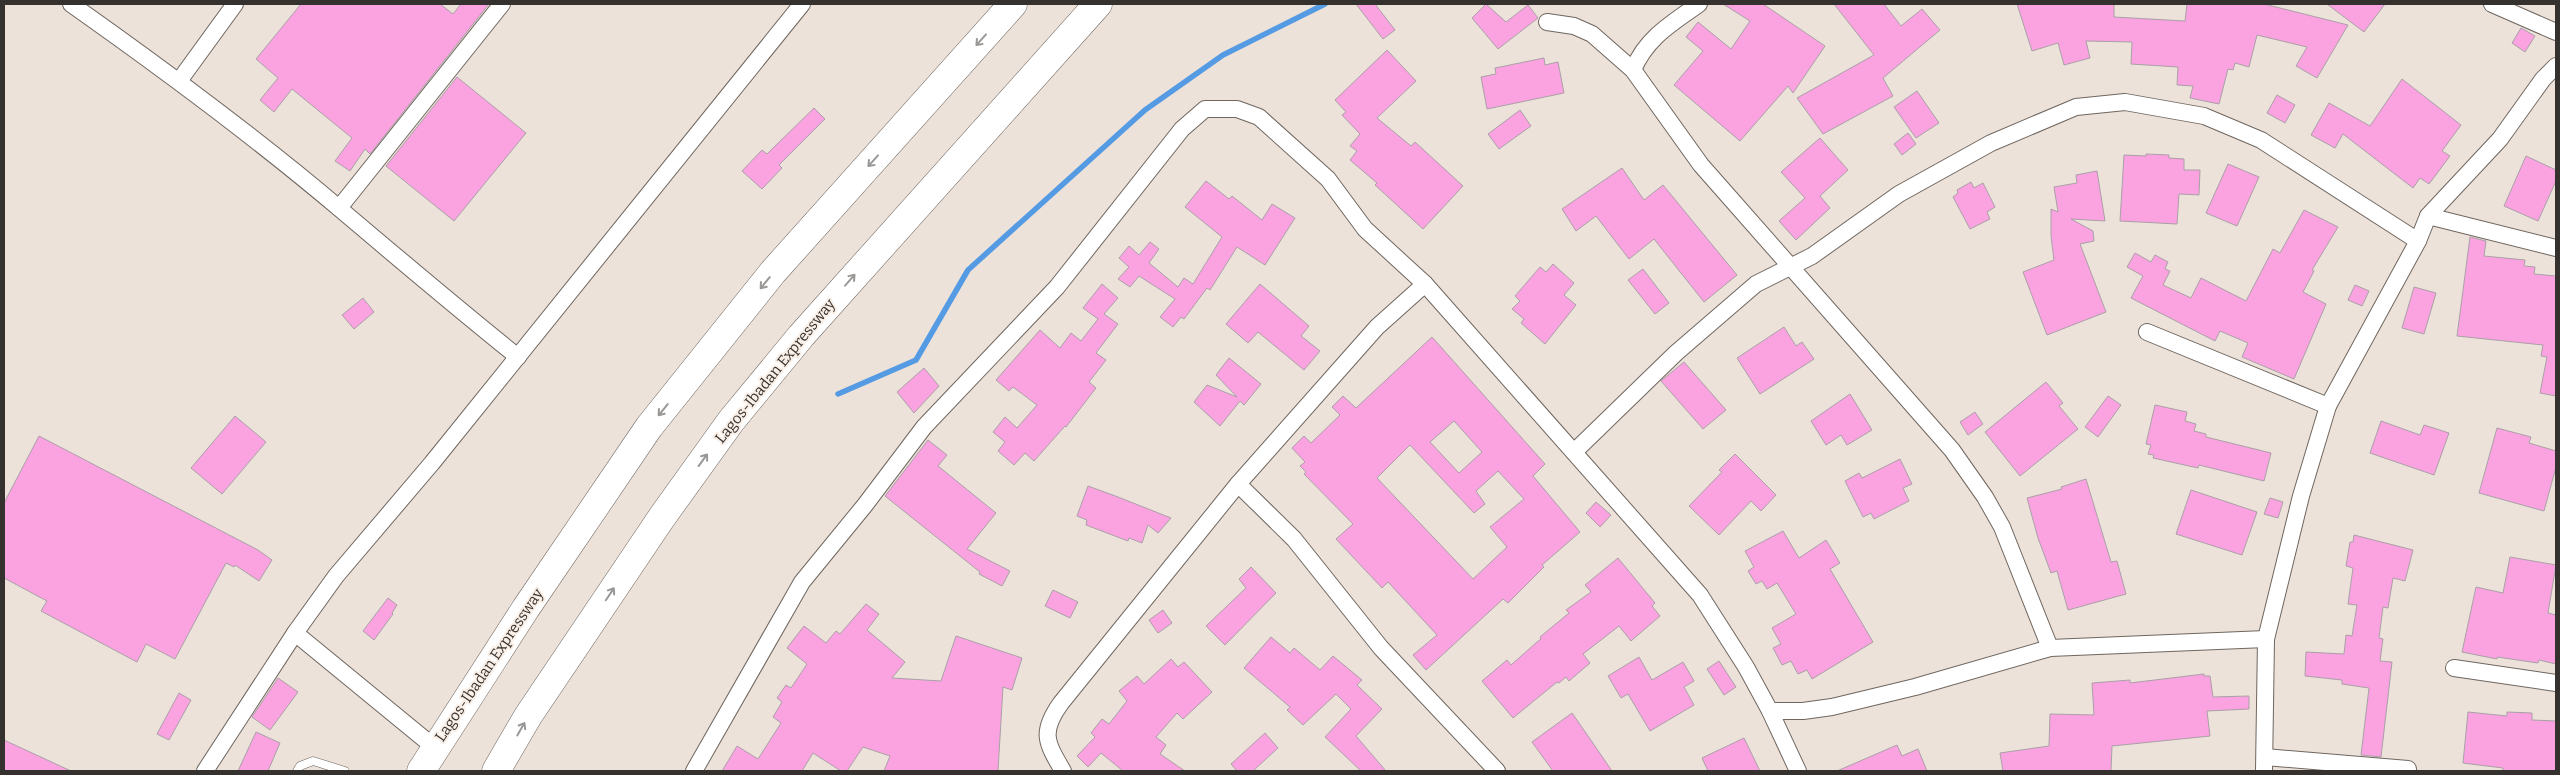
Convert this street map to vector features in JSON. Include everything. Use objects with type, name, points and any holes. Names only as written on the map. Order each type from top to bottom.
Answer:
[{"type":"highway","name":"Lagos-Ibadan Expressway","points":[[421,771],[434,747],[649,427],[773,272],[1014,4]]},
{"type":"highway","name":"Lagos-Ibadan Expressway","points":[[496,771],[528,716],[650,533],[732,421],[801,336],[1098,4]]},
{"type":"street","points":[[71,4],[179,81],[339,208],[406,267],[518,357]]},
{"type":"street","points":[[179,81],[235,4]]},
{"type":"street","points":[[339,208],[502,4]]},
{"type":"street","points":[[205,771],[295,632],[336,576],[518,357],[802,4]]},
{"type":"street","points":[[1632,70],[1638,56],[1657,33],[1699,4]]},
{"type":"street","points":[[2492,4],[2556,32]]},
{"type":"street","points":[[1547,22],[1574,26],[1592,34],[1632,70],[1701,164],[1952,450],[1985,497],[2002,527],[2050,648]]},
{"type":"street","points":[[2408,769],[2265,764],[2266,639],[2301,496],[2328,406],[2418,241],[2428,216],[2500,139],[2543,79],[2556,66]]},
{"type":"street","points":[[1574,452],[1676,353],[1756,284],[1812,256],[1899,194],[1991,144],[2076,107],[2125,102],[2204,116],[2262,140],[2418,241]]},
{"type":"street","points":[[694,771],[802,582],[865,505],[924,427],[1057,286],[1182,129],[1206,109],[1237,109],[1259,117],[1328,179],[1365,229],[1425,284],[1700,595],[1746,666],[1770,711],[1798,771]]},
{"type":"street","points":[[2428,216],[2556,248]]},
{"type":"street","points":[[1063,771],[1053,754],[1047,735],[1049,720],[1238,484],[1377,327],[1425,284]]},
{"type":"street","points":[[2147,332],[2328,406]]},
{"type":"street","points":[[1238,484],[1294,539],[1381,648],[1489,769]]},
{"type":"street","points":[[295,632],[434,747]]},
{"type":"street","points":[[1770,711],[1803,711],[1832,707],[1915,687],[2050,648],[2266,639]]},
{"type":"street","points":[[2454,668],[2556,683]]},
{"type":"lane","points":[[297,771],[300,766],[313,761],[345,771]]},
{"type":"building","points":[[301,4],[440,4],[453,14],[461,4],[489,4],[370,154],[365,149],[350,171],[335,161],[352,138],[292,89],[274,112],[260,100],[278,78],[256,59]]},
{"type":"building","points":[[1356,4],[1375,4],[1395,30],[1383,39]]},
{"type":"building","points":[[1486,4],[1506,22],[1528,5],[1538,18],[1498,49],[1472,18]]},
{"type":"building","points":[[1723,4],[1763,4],[1825,46],[1793,93],[1788,86],[1740,141],[1674,85],[1703,51],[1686,37],[1698,22],[1731,49],[1750,21]]},
{"type":"building","points":[[1834,4],[1884,4],[1901,26],[1922,9],[1940,30],[1883,78],[1893,96],[1823,134],[1797,98],[1874,55]]},
{"type":"building","points":[[2017,4],[2114,4],[2114,17],[2185,21],[2187,4],[2264,4],[2348,25],[2317,78],[2296,66],[2307,47],[2257,35],[2249,67],[2235,63],[2233,70],[2228,69],[2219,104],[2190,98],[2193,86],[2177,85],[2178,67],[2131,64],[2132,42],[2086,41],[2090,58],[2064,65],[2058,43],[2032,51]]},
{"type":"building","points":[[2327,4],[2385,4],[2364,32]]},
{"type":"building","points":[[2521,28],[2535,36],[2525,52],[2512,43]]},
{"type":"building","points":[[1387,50],[1416,81],[1377,118],[1411,146],[1415,142],[1463,186],[1423,229],[1375,185],[1377,183],[1350,160],[1357,151],[1350,146],[1360,134],[1342,115],[1346,112],[1335,100]]},
{"type":"building","points":[[1544,58],[1545,65],[1558,62],[1564,93],[1487,109],[1481,77],[1496,74],[1495,68]]},
{"type":"building","points":[[457,77],[526,133],[454,221],[386,166]]},
{"type":"building","points":[[2402,79],[2461,125],[2442,151],[2450,156],[2429,184],[2420,178],[2413,188],[2343,134],[2335,148],[2311,135],[2329,103],[2370,126]]},
{"type":"building","points":[[1917,91],[1939,123],[1916,138],[1894,107]]},
{"type":"building","points":[[2277,95],[2295,105],[2285,123],[2267,113]]},
{"type":"building","points":[[814,108],[825,119],[779,165],[782,168],[762,189],[742,171],[762,150],[767,154]]},
{"type":"building","points":[[1520,110],[1531,126],[1499,149],[1488,134]]},
{"type":"building","points":[[1908,133],[1916,144],[1902,155],[1894,144]]},
{"type":"building","points":[[1820,138],[1848,170],[1820,196],[1830,208],[1796,240],[1779,221],[1805,198],[1781,172]]},
{"type":"building","points":[[2146,154],[2169,155],[2169,158],[2184,159],[2184,170],[2200,170],[2199,195],[2179,194],[2177,224],[2120,221],[2124,155],[2146,156]]},
{"type":"building","points":[[2526,156],[2556,170],[2556,181],[2538,221],[2504,206]]},
{"type":"building","points":[[2228,164],[2259,177],[2237,226],[2206,213]]},
{"type":"building","points":[[1622,168],[1644,200],[1663,185],[1737,275],[1704,302],[1654,239],[1629,259],[1596,216],[1576,231],[1562,209]]},
{"type":"building","points":[[2097,171],[2105,221],[2071,219],[2093,231],[2094,241],[2080,244],[2106,312],[2047,335],[2023,272],[2054,260],[2051,236],[2051,209],[2058,212],[2054,187],[2077,183],[2076,175]]},
{"type":"building","points":[[1206,181],[1229,199],[1232,196],[1262,220],[1272,204],[1295,218],[1265,265],[1237,247],[1210,290],[1207,288],[1184,319],[1181,317],[1173,327],[1160,317],[1175,299],[1139,276],[1130,287],[1118,279],[1129,267],[1119,258],[1129,246],[1139,255],[1150,242],[1159,249],[1149,263],[1178,287],[1184,278],[1193,284],[1222,237],[1185,207]]},
{"type":"building","points":[[1971,182],[1974,188],[1983,183],[1995,207],[1987,212],[1990,219],[1970,229],[1953,197],[1958,193],[1957,190]]},
{"type":"building","points":[[2304,210],[2338,227],[2312,270],[2314,271],[2303,292],[2326,304],[2294,379],[2242,357],[2248,343],[2220,331],[2215,341],[2131,298],[2143,276],[2127,267],[2135,253],[2151,262],[2155,255],[2168,262],[2165,269],[2170,271],[2163,285],[2191,298],[2201,278],[2246,301],[2273,249],[2280,253]]},
{"type":"building","points":[[2470,237],[2486,241],[2484,256],[2525,260],[2524,266],[2535,267],[2534,274],[2556,276],[2556,396],[2540,393],[2547,357],[2541,356],[2543,345],[2457,336]]},
{"type":"building","points":[[1553,264],[1574,283],[1564,295],[1576,305],[1545,344],[1521,323],[1524,319],[1512,309],[1520,301],[1515,296],[1540,267],[1546,272]]},
{"type":"building","points":[[1643,269],[1669,303],[1655,314],[1628,280]]},
{"type":"building","points":[[1102,284],[1118,298],[1104,314],[1118,324],[1096,353],[1106,360],[1089,382],[1096,388],[1066,427],[1034,461],[1025,453],[1014,465],[998,451],[1005,442],[993,432],[1005,417],[1017,428],[1037,405],[1013,387],[1009,391],[996,380],[1040,330],[1060,348],[1071,333],[1081,341],[1098,319],[1083,308]]},
{"type":"building","points":[[1260,284],[1309,326],[1301,336],[1320,351],[1304,370],[1258,332],[1248,343],[1226,324]]},
{"type":"building","points":[[2355,285],[2369,291],[2362,306],[2348,300]]},
{"type":"building","points":[[2414,287],[2436,293],[2424,334],[2402,328]]},
{"type":"building","points":[[363,298],[374,312],[354,329],[342,315]]},
{"type":"building","points":[[1784,327],[1796,346],[1802,342],[1814,359],[1760,394],[1737,358]]},
{"type":"building","points":[[1432,337],[1545,464],[1533,476],[1580,532],[1542,565],[1544,567],[1508,603],[1503,599],[1426,670],[1413,655],[1437,635],[1388,582],[1382,588],[1336,539],[1353,524],[1304,474],[1306,472],[1300,466],[1305,462],[1292,448],[1304,436],[1311,443],[1340,415],[1332,407],[1343,396],[1356,408]],"holes":[[[1454,421],[1482,452],[1459,473],[1430,442]],[[1410,445],[1474,513],[1485,504],[1476,491],[1498,471],[1524,499],[1490,527],[1507,547],[1473,579],[1377,478]]]},
{"type":"building","points":[[1229,358],[1261,384],[1244,405],[1240,401],[1220,426],[1194,402],[1207,385],[1237,397],[1216,375]]},
{"type":"building","points":[[1684,362],[1726,410],[1703,429],[1661,381]]},
{"type":"building","points":[[924,368],[939,386],[914,413],[897,392]]},
{"type":"building","points":[[2046,382],[2063,403],[2059,406],[2078,429],[2020,476],[1985,432]]},
{"type":"building","points":[[1850,394],[1872,430],[1847,445],[1841,435],[1826,445],[1811,421]]},
{"type":"building","points":[[2108,396],[2121,405],[2098,437],[2085,427]]},
{"type":"building","points":[[2155,405],[2187,412],[2185,421],[2196,424],[2194,431],[2206,434],[2206,437],[2271,453],[2264,481],[2199,465],[2198,468],[2153,458],[2154,455],[2148,454],[2151,445],[2146,444]]},
{"type":"building","points":[[1975,412],[1983,424],[1968,435],[1960,422]]},
{"type":"building","points":[[235,416],[266,442],[222,494],[191,468]]},
{"type":"building","points":[[2381,421],[2420,435],[2424,425],[2449,433],[2434,475],[2370,453]]},
{"type":"building","points":[[2497,428],[2531,437],[2529,443],[2556,451],[2556,467],[2544,511],[2479,493]]},
{"type":"building","points":[[39,436],[258,550],[272,560],[259,581],[235,565],[234,567],[226,563],[175,659],[146,644],[137,662],[41,611],[47,601],[4,578],[4,503]]},
{"type":"building","points":[[928,440],[947,455],[938,466],[996,513],[967,549],[1010,571],[1002,586],[979,574],[980,572],[885,496]]},
{"type":"building","points":[[1735,454],[1776,495],[1761,511],[1751,501],[1719,535],[1689,506],[1722,472],[1719,470]]},
{"type":"building","points":[[1900,459],[1912,484],[1903,488],[1909,501],[1874,519],[1871,513],[1863,517],[1845,481],[1859,473],[1862,478]]},
{"type":"building","points":[[2086,479],[2111,562],[2117,561],[2126,594],[2068,610],[2057,571],[2051,573],[2038,538],[2027,498],[2062,489],[2061,487]]},
{"type":"building","points":[[1088,486],[1171,518],[1158,533],[1148,525],[1142,543],[1129,538],[1128,541],[1086,525],[1087,520],[1077,516]]},
{"type":"building","points":[[2191,490],[2257,512],[2242,555],[2176,534]]},
{"type":"building","points":[[2270,498],[2283,502],[2278,518],[2264,514]]},
{"type":"building","points":[[1596,502],[1611,515],[1600,527],[1586,513]]},
{"type":"building","points":[[1783,531],[1799,558],[1826,540],[1840,563],[1830,569],[1873,642],[1812,679],[1807,670],[1798,674],[1791,661],[1782,665],[1773,648],[1781,644],[1772,628],[1796,614],[1777,583],[1767,589],[1762,581],[1756,584],[1748,571],[1754,567],[1745,551]]},
{"type":"building","points":[[2354,535],[2413,550],[2405,581],[2393,578],[2388,608],[2383,607],[2379,638],[2383,639],[2380,661],[2392,662],[2381,757],[2361,755],[2369,688],[2342,684],[2342,680],[2305,676],[2306,652],[2344,654],[2346,635],[2352,636],[2357,605],[2348,604],[2353,568],[2346,566],[2350,542],[2353,542]]},
{"type":"building","points":[[2510,557],[2556,565],[2548,613],[2556,615],[2556,664],[2539,660],[2538,663],[2497,657],[2497,659],[2462,652],[2476,587],[2503,593]]},
{"type":"building","points":[[1618,558],[1655,603],[1652,606],[1660,616],[1631,641],[1619,626],[1583,654],[1590,663],[1569,681],[1566,677],[1559,683],[1557,682],[1513,718],[1482,681],[1507,660],[1511,665],[1541,639],[1540,637],[1569,613],[1566,610],[1591,592],[1585,585]]},
{"type":"building","points":[[1251,567],[1276,593],[1225,645],[1206,626],[1246,588],[1239,579]]},
{"type":"building","points":[[1053,590],[1078,602],[1070,618],[1045,606]]},
{"type":"building","points":[[388,598],[397,605],[393,614],[374,640],[363,631]]},
{"type":"building","points":[[866,604],[879,614],[867,630],[905,662],[892,678],[941,681],[956,636],[1022,658],[1012,690],[1003,687],[998,771],[884,771],[890,756],[863,747],[847,771],[841,771],[813,753],[802,771],[722,771],[737,746],[758,759],[781,723],[773,717],[782,702],[777,698],[786,685],[791,688],[807,664],[787,648],[804,626],[826,643],[836,631],[840,634]]},
{"type":"building","points":[[1163,610],[1172,623],[1158,633],[1149,620]]},
{"type":"building","points":[[1271,637],[1290,653],[1294,648],[1320,670],[1333,656],[1362,680],[1357,685],[1382,709],[1356,736],[1386,771],[1361,771],[1325,737],[1351,709],[1336,694],[1303,725],[1287,710],[1290,707],[1244,668]]},
{"type":"building","points":[[1639,657],[1652,680],[1683,662],[1694,681],[1684,687],[1694,705],[1650,731],[1628,694],[1621,698],[1608,676]]},
{"type":"building","points":[[1171,659],[1178,667],[1184,662],[1212,692],[1183,719],[1177,713],[1156,737],[1166,745],[1160,754],[1185,771],[1123,771],[1101,753],[1088,767],[1077,756],[1095,737],[1091,733],[1102,719],[1109,724],[1127,701],[1119,691],[1137,676],[1144,684]]},
{"type":"building","points":[[1719,661],[1736,687],[1724,695],[1707,669]]},
{"type":"building","points":[[2204,674],[2204,676],[2210,676],[2213,697],[2249,696],[2249,709],[2207,711],[2210,736],[2112,746],[2111,771],[2003,771],[2000,753],[2049,746],[2050,714],[2094,715],[2092,683],[2130,680],[2130,683]]},
{"type":"building","points":[[278,678],[298,692],[270,730],[252,717]]},
{"type":"building","points":[[179,693],[191,700],[169,740],[157,734]]},
{"type":"building","points":[[2468,712],[2507,716],[2507,712],[2532,713],[2532,720],[2556,721],[2556,771],[2503,771],[2503,768],[2463,763]]},
{"type":"building","points":[[1572,713],[1612,771],[1553,771],[1532,742]]},
{"type":"building","points":[[256,732],[280,743],[268,771],[238,771]]},
{"type":"building","points":[[1265,733],[1278,748],[1253,771],[1237,771],[1231,764]]},
{"type":"building","points":[[1744,738],[1760,771],[1708,771],[1702,758]]},
{"type":"building","points":[[4,740],[71,771],[4,771]]},
{"type":"building","points":[[1897,745],[1902,756],[1918,749],[1927,771],[1837,771]]},
{"type":"waterway","points":[[838,394],[916,360],[968,270],[1145,110],[1223,55],[1325,4]]}]
